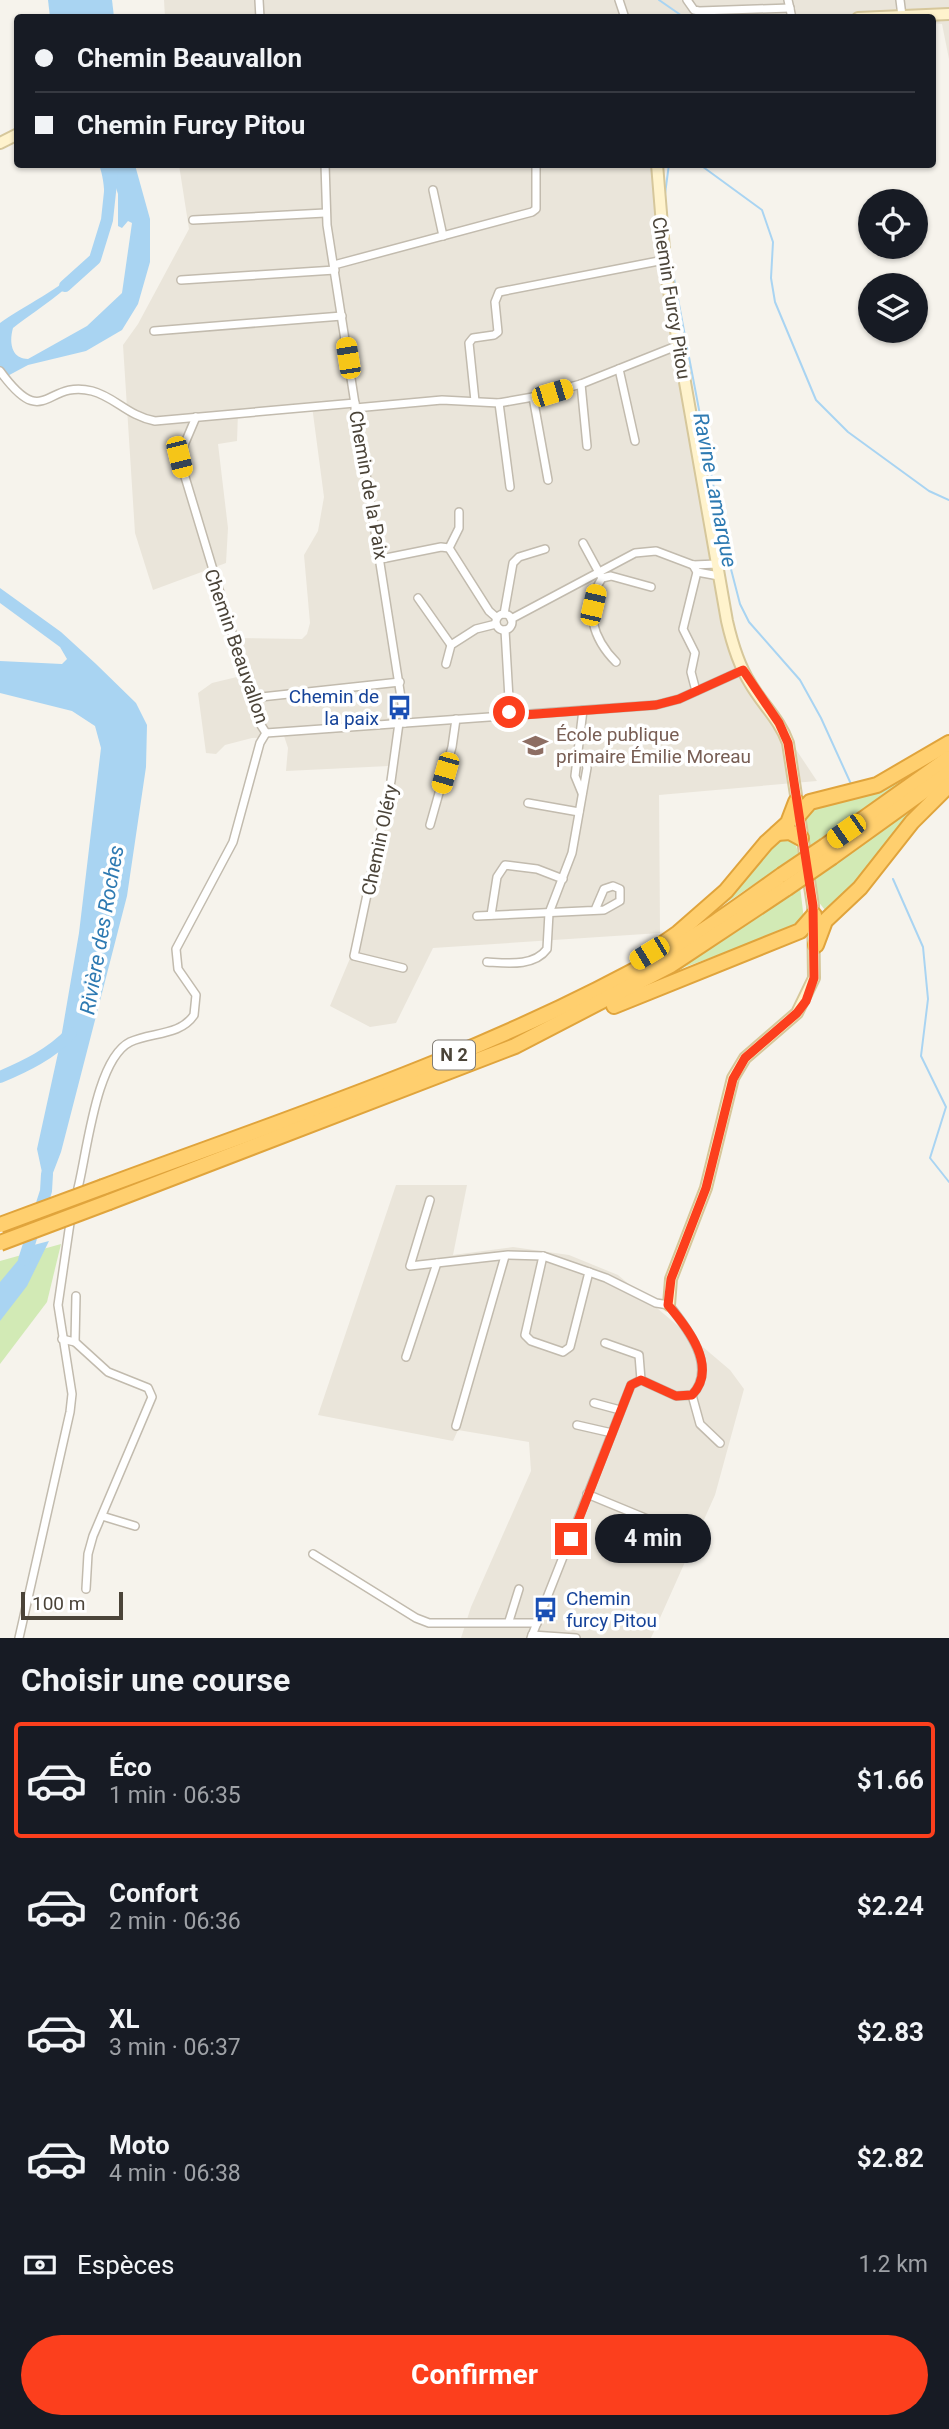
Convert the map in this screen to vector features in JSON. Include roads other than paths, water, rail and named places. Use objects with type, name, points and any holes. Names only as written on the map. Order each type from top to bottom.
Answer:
[{"type":"highway","points":[[545,1016],[678,933],[726,891],[792,816],[796,803],[806,804],[877,785],[949,743]]},
{"type":"highway","name":"N 2","points":[[828,851],[949,758]]},
{"type":"highway","name":"N 2","points":[[0,1243],[516,1046],[671,965],[828,851],[949,773]]},
{"type":"highway","points":[[816,945],[821,926],[845,904],[912,822],[949,785]]},
{"type":"highway","points":[[777,833],[790,832],[801,838]]},
{"type":"highway","name":"N 2","points":[[0,1225],[444,1059],[545,1016],[667,953],[785,881]]},
{"type":"highway","points":[[516,1046],[804,928],[813,910],[829,913],[845,904]]},
{"type":"highway","points":[[792,933],[806,934],[816,945]]},
{"type":"street","points":[[687,0],[694,10],[713,14]]},
{"type":"street","points":[[748,0],[750,12]]},
{"type":"street","points":[[729,14],[765,14],[789,4]]},
{"type":"street","name":"Chemin de la Paix","points":[[325,168],[325,213],[400,682],[402,723]]},
{"type":"street","points":[[181,280],[334,268],[532,212],[536,209],[536,168]]},
{"type":"street","name":"Chemin Furcy Pitou","points":[[657,168],[664,260],[719,576],[734,648],[743,670],[786,735],[816,945],[814,978],[806,1001],[797,1013],[745,1058],[733,1079],[706,1188],[671,1279],[668,1305]]},
{"type":"street","points":[[433,190],[443,236]]},
{"type":"street","points":[[193,220],[325,213]]},
{"type":"street","points":[[475,401],[469,343],[473,338],[494,335],[498,331],[495,302],[499,292],[664,260]]},
{"type":"street","points":[[154,331],[342,316]]},
{"type":"street","points":[[0,371],[6,380],[31,402],[47,401],[61,393],[84,390],[96,392],[142,419],[196,417],[442,400],[499,403],[581,384],[679,345]]},
{"type":"street","points":[[619,369],[635,441]]},
{"type":"street","points":[[581,384],[587,446]]},
{"type":"street","points":[[533,397],[548,480]]},
{"type":"street","points":[[499,403],[510,486]]},
{"type":"street","name":"Chemin Beauvallon","points":[[196,417],[179,457],[222,607],[259,722],[266,733],[656,705],[743,670]]},
{"type":"street","points":[[449,548],[459,528],[459,512]]},
{"type":"street","points":[[583,543],[600,575],[593,605],[593,631],[602,648],[616,662]]},
{"type":"street","points":[[381,559],[441,547],[449,548]]},
{"type":"street","points":[[449,548],[483,603],[510,628],[505,630]]},
{"type":"street","points":[[510,716],[502,619],[513,563],[519,557],[545,549]]},
{"type":"street","points":[[446,664],[451,645],[476,629],[600,575],[626,556],[642,551],[666,553],[695,569],[719,576]]},
{"type":"street","points":[[695,569],[717,564]]},
{"type":"street","points":[[695,569],[682,629],[695,653],[691,672],[696,691]]},
{"type":"street","points":[[600,575],[651,587]]},
{"type":"street","points":[[418,598],[451,645]]},
{"type":"street","points":[[252,698],[400,682]]},
{"type":"street","points":[[487,962],[518,963],[544,954],[548,943],[549,913],[563,879],[579,812],[582,793],[575,776],[583,710]]},
{"type":"street","points":[[429,825],[452,747],[456,719]]},
{"type":"street","name":"Chemin Oléry","points":[[402,723],[354,956],[403,968]]},
{"type":"street","points":[[78,1188],[103,1081],[113,1058],[129,1043],[176,1030],[194,1015],[196,995],[178,969],[176,949],[201,897],[233,842],[260,743],[266,733]]},
{"type":"street","points":[[528,803],[579,812]]},
{"type":"street","points":[[491,915],[497,877],[505,865],[537,869],[563,879]]},
{"type":"street","points":[[477,916],[595,910]]},
{"type":"street","points":[[429,1200],[410,1266],[505,1256],[543,1256],[589,1272],[656,1303],[668,1305],[687,1326],[698,1349],[701,1377],[692,1395],[700,1424],[720,1444]]},
{"type":"street","points":[[19,1638],[70,1412],[72,1394],[58,1305],[70,1223]]},
{"type":"street","points":[[456,1426],[505,1256]]},
{"type":"street","points":[[543,1256],[525,1335],[531,1341],[563,1352],[570,1347],[589,1272]]},
{"type":"street","points":[[406,1357],[437,1263]]},
{"type":"street","points":[[75,1342],[76,1296]]},
{"type":"street","points":[[62,1339],[75,1342],[99,1365],[118,1377],[148,1388],[152,1397],[88,1554],[86,1589]]},
{"type":"street","points":[[606,1343],[639,1355],[641,1380]]},
{"type":"street","points":[[641,1380],[676,1396],[692,1395]]},
{"type":"street","points":[[576,1638],[532,1637],[620,1410],[631,1385],[641,1380]]},
{"type":"street","points":[[594,1403],[620,1410]]},
{"type":"street","points":[[577,1425],[612,1433]]},
{"type":"street","points":[[587,1494],[667,1527]]},
{"type":"street","points":[[102,1516],[135,1527]]},
{"type":"street","points":[[313,1554],[416,1618],[429,1623],[537,1623]]},
{"type":"street","points":[[509,1621],[519,1589]]},
{"type":"water","points":[[48,0],[112,0],[114,14],[50,14]]},
{"type":"water","points":[[100,168],[136,168],[150,219],[150,262],[138,304],[122,330],[86,351],[28,365],[0,380],[0,323],[63,283],[89,258],[100,233],[104,190]],"holes":[[[110,182],[114,182],[118,194],[118,226],[122,228],[128,221],[132,223],[122,293],[87,326],[28,359],[18,356],[11,339],[13,328],[53,299],[89,264],[98,251],[106,229]]]},
{"type":"water","points":[[0,588],[61,632],[96,664],[136,703],[147,725],[146,767],[127,896],[61,1152],[46,1191],[37,1149],[60,1044],[79,933],[101,748],[95,726],[72,711],[0,693],[0,661],[62,664],[67,659],[60,647],[0,603]]},
{"type":"water","points":[[49,1241],[27,1286],[0,1321],[0,1282],[30,1246]]},
{"type":"waterway","points":[[659,0],[679,14]]},
{"type":"waterway","points":[[65,286],[95,259],[107,220],[113,168]]},
{"type":"waterway","name":"Ravine Lamarque","points":[[665,194],[668,168]]},
{"type":"waterway","points":[[704,168],[762,210],[773,242],[771,278],[775,302],[816,400],[848,432],[929,491],[949,500]]},
{"type":"waterway","name":"Ravine Lamarque","points":[[669,252],[725,546],[740,604],[749,622],[800,680],[821,718],[851,784]]},
{"type":"waterway","name":"Ravine Lamarque","points":[[893,879],[923,947],[928,999],[921,1056],[946,1107],[930,1158],[949,1182]]},
{"type":"waterway","points":[[0,1077],[38,1059],[71,1033]]},
{"type":"waterway","name":"Rivière des Roches","points":[[24,1260],[46,1191],[47,1174]]},
{"type":"place","name":"Chemin de la paix","points":[[399,707]]},
{"type":"place","name":"École publique primaire Émilie Moreau","points":[[536,745]]},
{"type":"place","name":"Chemin furcy Pitou","points":[[546,1609]]}]
